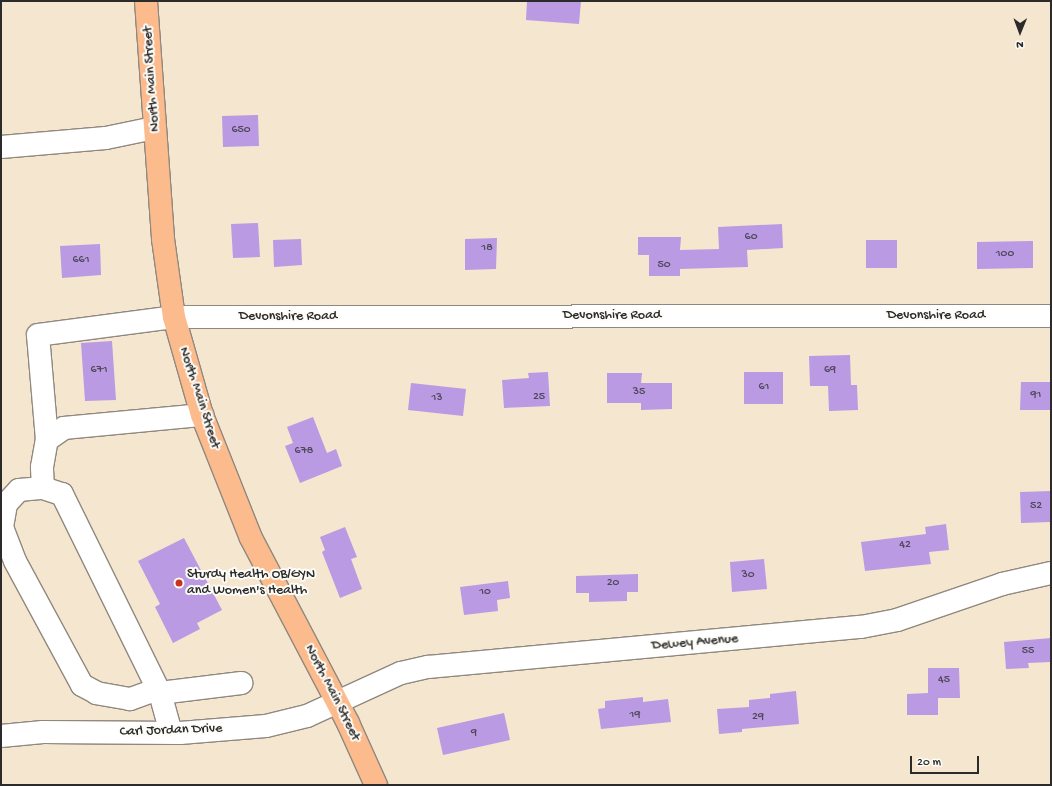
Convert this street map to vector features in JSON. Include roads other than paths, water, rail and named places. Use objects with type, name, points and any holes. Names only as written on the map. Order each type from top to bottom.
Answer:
[{"type":"main road","name":"North Main Street","points":[[146,1],[163,239],[174,317],[202,415],[252,538],[337,702],[376,785]]},
{"type":"street","points":[[1,147],[106,138],[154,128]]},
{"type":"street","name":"Devonshire Road","points":[[47,440],[38,335],[174,317],[1051,316]]},
{"type":"street","points":[[43,488],[42,467],[47,440],[64,428],[202,415]]},
{"type":"street","points":[[171,733],[159,691],[62,494],[43,488],[19,490],[6,504],[2,527],[15,561],[82,685],[97,693],[130,699],[159,691],[241,682]]},
{"type":"street","name":"Dewey Avenue","points":[[337,702],[401,674],[459,663],[861,627],[897,620],[1002,584],[1051,573]]},
{"type":"street","name":"Carl Jordan Drive","points":[[1,736],[43,732],[171,733],[266,726],[307,716],[337,702]]},
{"type":"place","name":"Sturdy Health OB/GYN and Women's Health","points":[[179,583]]}]
